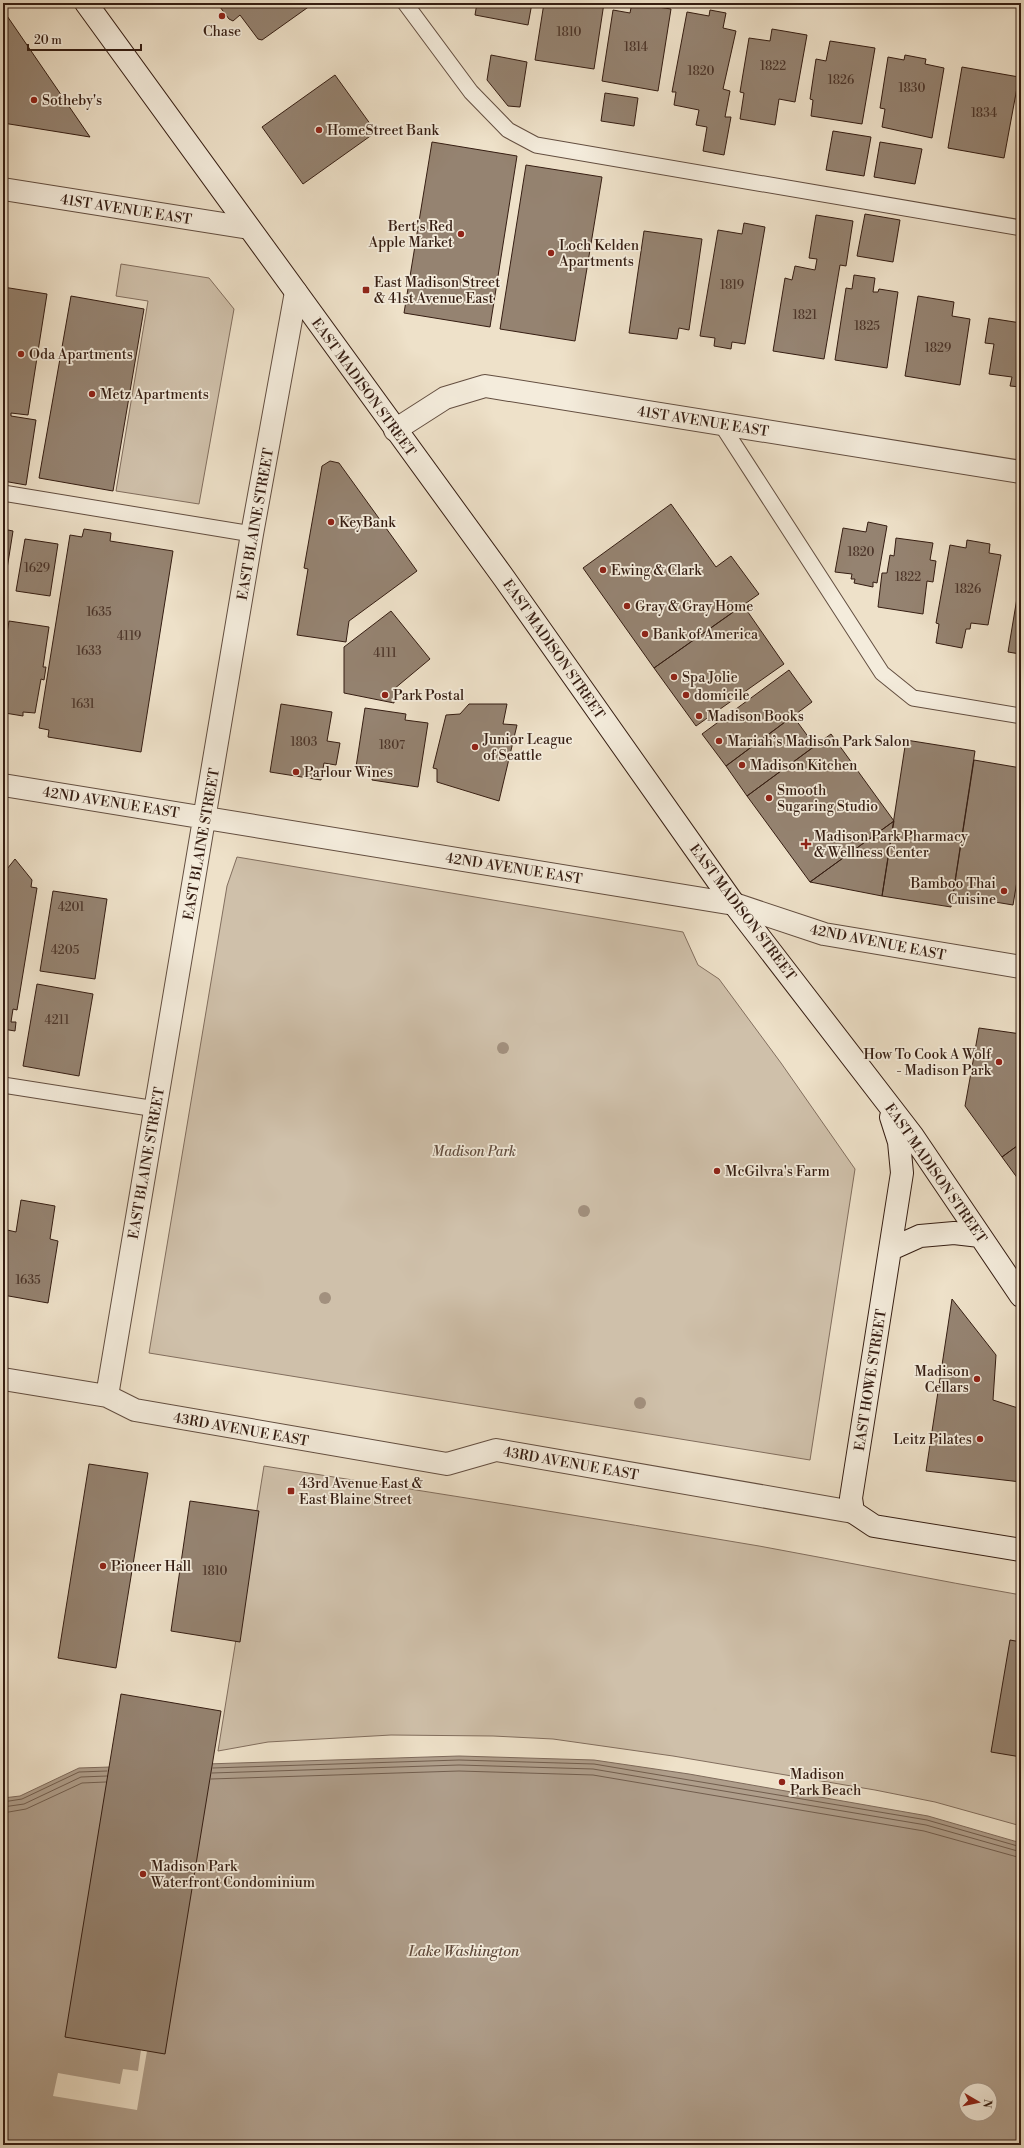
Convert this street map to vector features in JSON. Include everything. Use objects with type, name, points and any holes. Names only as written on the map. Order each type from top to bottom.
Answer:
[{"type":"street","name":"EAST MADISON STREET","points":[[86,3],[504,578],[734,904],[912,1135],[1021,1296]]},
{"type":"street","name":"41ST AVENUE EAST","points":[[3,190],[249,228]]},
{"type":"street","name":"EAST BLAINE STREET","points":[[107,1396],[206,817],[252,534],[296,292]]},
{"type":"street","name":"41ST AVENUE EAST","points":[[395,430],[445,398],[485,386],[1021,472]]},
{"type":"street","name":"42ND AVENUE EAST","points":[[3,784],[734,904],[824,934],[1021,967]]},
{"type":"street","name":"EAST HOWE STREET","points":[[853,1512],[851,1498],[902,1173],[899,1142],[887,1102]]},
{"type":"street","points":[[891,1249],[920,1236],[954,1233],[980,1236]]},
{"type":"street","name":"43RD AVENUE EAST","points":[[3,1379],[107,1396],[135,1410],[447,1464],[496,1450],[853,1512],[874,1526],[1021,1550]]},
{"type":"lane","points":[[405,3],[471,92],[508,130],[536,145],[1021,228]]},
{"type":"lane","points":[[721,424],[882,673],[913,698],[1021,716]]},
{"type":"lane","points":[[3,493],[252,534]]},
{"type":"lane","points":[[3,1085],[156,1109]]},
{"type":"green space","points":[[121,264],[209,278],[234,309],[199,504],[116,491],[148,301],[116,296]]},
{"type":"green space","name":"Madison Park","points":[[237,857],[683,932],[698,965],[719,979],[781,1063],[855,1169],[810,1460],[149,1353],[227,886]]},
{"type":"green space","points":[[264,1466],[759,1546],[1021,1595],[1021,1826],[935,1802],[875,1790],[673,1756],[553,1739],[493,1736],[391,1735],[268,1742],[218,1751]]},
{"type":"water","name":"Lake Washington","points":[[459,1756],[594,1760],[689,1774],[928,1816],[1021,1843],[1021,2145],[3,2145],[3,1798],[20,1796],[79,1768]]},
{"type":"pier","points":[[141,2050],[147,2051],[137,2110],[53,2096],[58,2073],[120,2084],[123,2069],[138,2071]]},
{"type":"building","points":[[217,3],[314,3],[262,40],[258,39],[240,15],[233,21],[229,19]]},
{"type":"building","points":[[477,3],[532,3],[528,25],[475,15]]},
{"type":"building","points":[[544,3],[604,3],[594,69],[535,60]]},
{"type":"building","points":[[632,3],[671,9],[658,91],[602,81],[613,10],[630,13]]},
{"type":"building","points":[[3,10],[90,137],[3,123]]},
{"type":"building","points":[[710,10],[726,13],[723,28],[736,31],[723,89],[730,91],[725,117],[731,117],[724,155],[703,151],[707,127],[696,125],[699,110],[674,105],[676,92],[672,92],[687,12],[709,16]]},
{"type":"building","points":[[772,29],[807,35],[795,102],[779,99],[775,125],[740,119],[744,93],[740,92],[749,38],[770,41]]},
{"type":"building","points":[[830,41],[875,48],[862,124],[811,116],[813,100],[810,99],[816,59],[826,61]]},
{"type":"building","points":[[491,55],[527,62],[520,107],[508,106],[487,80]]},
{"type":"building","points":[[905,55],[926,59],[925,64],[944,68],[932,138],[882,127],[885,109],[880,108],[888,57],[904,60]]},
{"type":"building","points":[[962,67],[1019,77],[1004,158],[948,148]]},
{"type":"building","name":"HomeStreet Bank","points":[[335,75],[376,132],[303,184],[262,127]]},
{"type":"building","points":[[605,93],[638,98],[634,126],[601,121]]},
{"type":"building","points":[[833,131],[871,137],[864,176],[826,170]]},
{"type":"building","points":[[1021,139],[1021,160],[1017,159]]},
{"type":"building","name":"Bert's Red Apple Market","points":[[432,142],[517,156],[490,327],[404,313]]},
{"type":"building","points":[[880,142],[922,149],[915,184],[874,177]]},
{"type":"building","name":"Loch Kelden Apartments","points":[[526,165],[602,177],[575,341],[500,329]]},
{"type":"building","points":[[865,214],[900,220],[893,262],[857,256]]},
{"type":"building","points":[[816,215],[853,221],[846,266],[840,265],[824,359],[773,351],[785,278],[792,280],[795,266],[815,270],[817,259],[809,258]]},
{"type":"building","points":[[744,223],[765,227],[745,344],[732,342],[731,349],[714,346],[715,338],[700,336],[718,230],[742,234]]},
{"type":"building","points":[[644,231],[702,239],[689,330],[679,328],[677,339],[629,333]]},
{"type":"building","points":[[854,275],[875,278],[873,292],[878,292],[879,289],[898,292],[887,368],[835,360],[846,288],[852,289]]},
{"type":"building","name":"Oda Apartments","points":[[3,287],[47,294],[28,415],[11,413],[11,416],[36,420],[26,485],[3,481]]},
{"type":"building","name":"Metz Apartments","points":[[71,296],[144,309],[113,491],[39,478]]},
{"type":"building","points":[[918,296],[954,302],[952,316],[970,319],[960,385],[905,376]]},
{"type":"building","points":[[989,318],[1021,323],[1021,387],[1010,386],[1012,377],[989,374],[994,344],[985,343]]},
{"type":"building","points":[[330,461],[339,463],[417,571],[349,621],[346,642],[297,635],[308,569],[304,568],[322,466]]},
{"type":"building","points":[[671,504],[716,567],[731,556],[759,594],[654,668],[583,568]]},
{"type":"building","points":[[868,522],[887,526],[877,583],[873,582],[873,587],[854,583],[855,579],[851,579],[852,574],[835,572],[843,528],[866,532]]},
{"type":"building","points":[[3,529],[13,531],[7,569],[3,568]]},
{"type":"building","points":[[84,529],[111,533],[110,541],[173,551],[141,752],[48,737],[49,730],[39,728],[70,535],[82,537]]},
{"type":"building","points":[[896,538],[933,543],[930,560],[936,561],[933,582],[927,581],[923,614],[878,607],[882,573],[887,573],[890,555],[894,556]]},
{"type":"building","points":[[25,539],[58,544],[50,596],[16,591]]},
{"type":"building","points":[[967,540],[990,544],[989,553],[1001,555],[988,625],[971,623],[970,629],[966,629],[962,648],[936,643],[939,624],[936,623],[950,545],[966,548]]},
{"type":"building","points":[[1021,574],[1021,658],[1020,654],[1008,652]]},
{"type":"building","points":[[743,605],[784,664],[696,726],[654,668]]},
{"type":"building","points":[[391,611],[430,659],[394,689],[394,703],[344,693],[344,647]]},
{"type":"building","points":[[9,621],[49,627],[43,667],[46,667],[44,680],[41,679],[35,713],[23,712],[23,716],[5,713],[5,708],[3,708],[3,658]]},
{"type":"building","points":[[789,670],[812,702],[726,766],[702,734]]},
{"type":"building","points":[[281,704],[332,712],[327,741],[340,743],[336,765],[324,763],[321,780],[270,772]]},
{"type":"building","name":"Junior League of Seattle","points":[[469,704],[507,704],[503,724],[517,725],[499,801],[437,782],[437,769],[433,768],[446,715],[460,714]]},
{"type":"building","points":[[365,708],[406,714],[405,720],[428,723],[418,787],[372,780],[374,770],[356,767]]},
{"type":"building","points":[[793,716],[815,746],[747,796],[726,766]]},
{"type":"building","points":[[831,734],[894,821],[810,882],[747,796]]},
{"type":"building","points":[[906,740],[975,751],[951,907],[882,896]]},
{"type":"building","points":[[974,760],[1021,768],[1021,857],[1013,905],[953,895]]},
{"type":"building","points":[[894,821],[882,896],[810,882]]},
{"type":"building","points":[[15,859],[32,880],[31,887],[37,888],[17,1010],[13,1009],[11,1022],[16,1022],[15,1031],[3,1029],[3,874]]},
{"type":"building","points":[[53,891],[107,899],[95,979],[40,971]]},
{"type":"building","points":[[37,984],[93,994],[79,1076],[23,1066]]},
{"type":"building","points":[[979,1028],[1021,1034],[1021,1143],[1002,1157],[965,1106]]},
{"type":"building","points":[[1021,1143],[1021,1183],[1002,1157]]},
{"type":"building","points":[[21,1200],[55,1206],[50,1239],[58,1241],[48,1303],[3,1295],[3,1229],[16,1232]]},
{"type":"building","points":[[952,1299],[996,1355],[993,1400],[1021,1409],[1021,1482],[926,1471]]},
{"type":"building","name":"Pioneer Hall","points":[[89,1464],[148,1473],[116,1668],[58,1658]]},
{"type":"building","points":[[190,1501],[259,1511],[240,1642],[171,1631]]},
{"type":"building","points":[[1010,1640],[1021,1642],[1021,1757],[991,1752]]},
{"type":"building","name":"Madison Park Waterfront Condominium","points":[[121,1694],[221,1711],[165,2054],[65,2037]]},
{"type":"place","name":"Chase","points":[[222,16]]},
{"type":"place","name":"Sotheby's","points":[[34,100]]},
{"type":"place","name":"HomeStreet Bank","points":[[319,130]]},
{"type":"place","name":"Bert's Red Apple Market","points":[[461,234]]},
{"type":"place","name":"Loch Kelden Apartments","points":[[551,253]]},
{"type":"place","name":"East Madison Street & 41st Avenue East","points":[[366,290]]},
{"type":"place","name":"Oda Apartments","points":[[21,354]]},
{"type":"place","name":"Metz Apartments","points":[[92,394]]},
{"type":"place","name":"KeyBank","points":[[331,522]]},
{"type":"place","name":"Ewing & Clark","points":[[603,570]]},
{"type":"place","name":"Gray & Gray Home","points":[[627,606]]},
{"type":"place","name":"Bank of America","points":[[645,634]]},
{"type":"place","name":"Spa Jolie","points":[[674,677]]},
{"type":"place","name":"Park Postal","points":[[385,695]]},
{"type":"place","name":"domicile","points":[[686,695]]},
{"type":"place","name":"Madison Books","points":[[699,716]]},
{"type":"place","name":"Mariah’s Madison Park Salon","points":[[719,741]]},
{"type":"place","name":"Junior League of Seattle","points":[[475,747]]},
{"type":"place","name":"Madison Kitchen","points":[[742,765]]},
{"type":"place","name":"Parlour Wines","points":[[296,772]]},
{"type":"place","name":"Smooth Sugaring Studio","points":[[769,798]]},
{"type":"place","name":"Madison Park Pharmacy & Wellness Center","points":[[806,844]]},
{"type":"place","name":"Bamboo Thai Cuisine","points":[[1004,891]]},
{"type":"place","name":"How To Cook A Wolf - Madison Park","points":[[999,1062]]},
{"type":"place","name":"McGilvra's Farm","points":[[717,1171]]},
{"type":"place","name":"Madison Cellars","points":[[977,1379]]},
{"type":"place","name":"Leitz Pilates","points":[[980,1439]]},
{"type":"place","name":"43rd Avenue East & East Blaine Street","points":[[291,1491]]},
{"type":"place","name":"Pioneer Hall","points":[[103,1566]]},
{"type":"place","name":"Madison Park Beach","points":[[782,1782]]},
{"type":"place","name":"Madison Park Waterfront Condominium","points":[[143,1874]]}]
